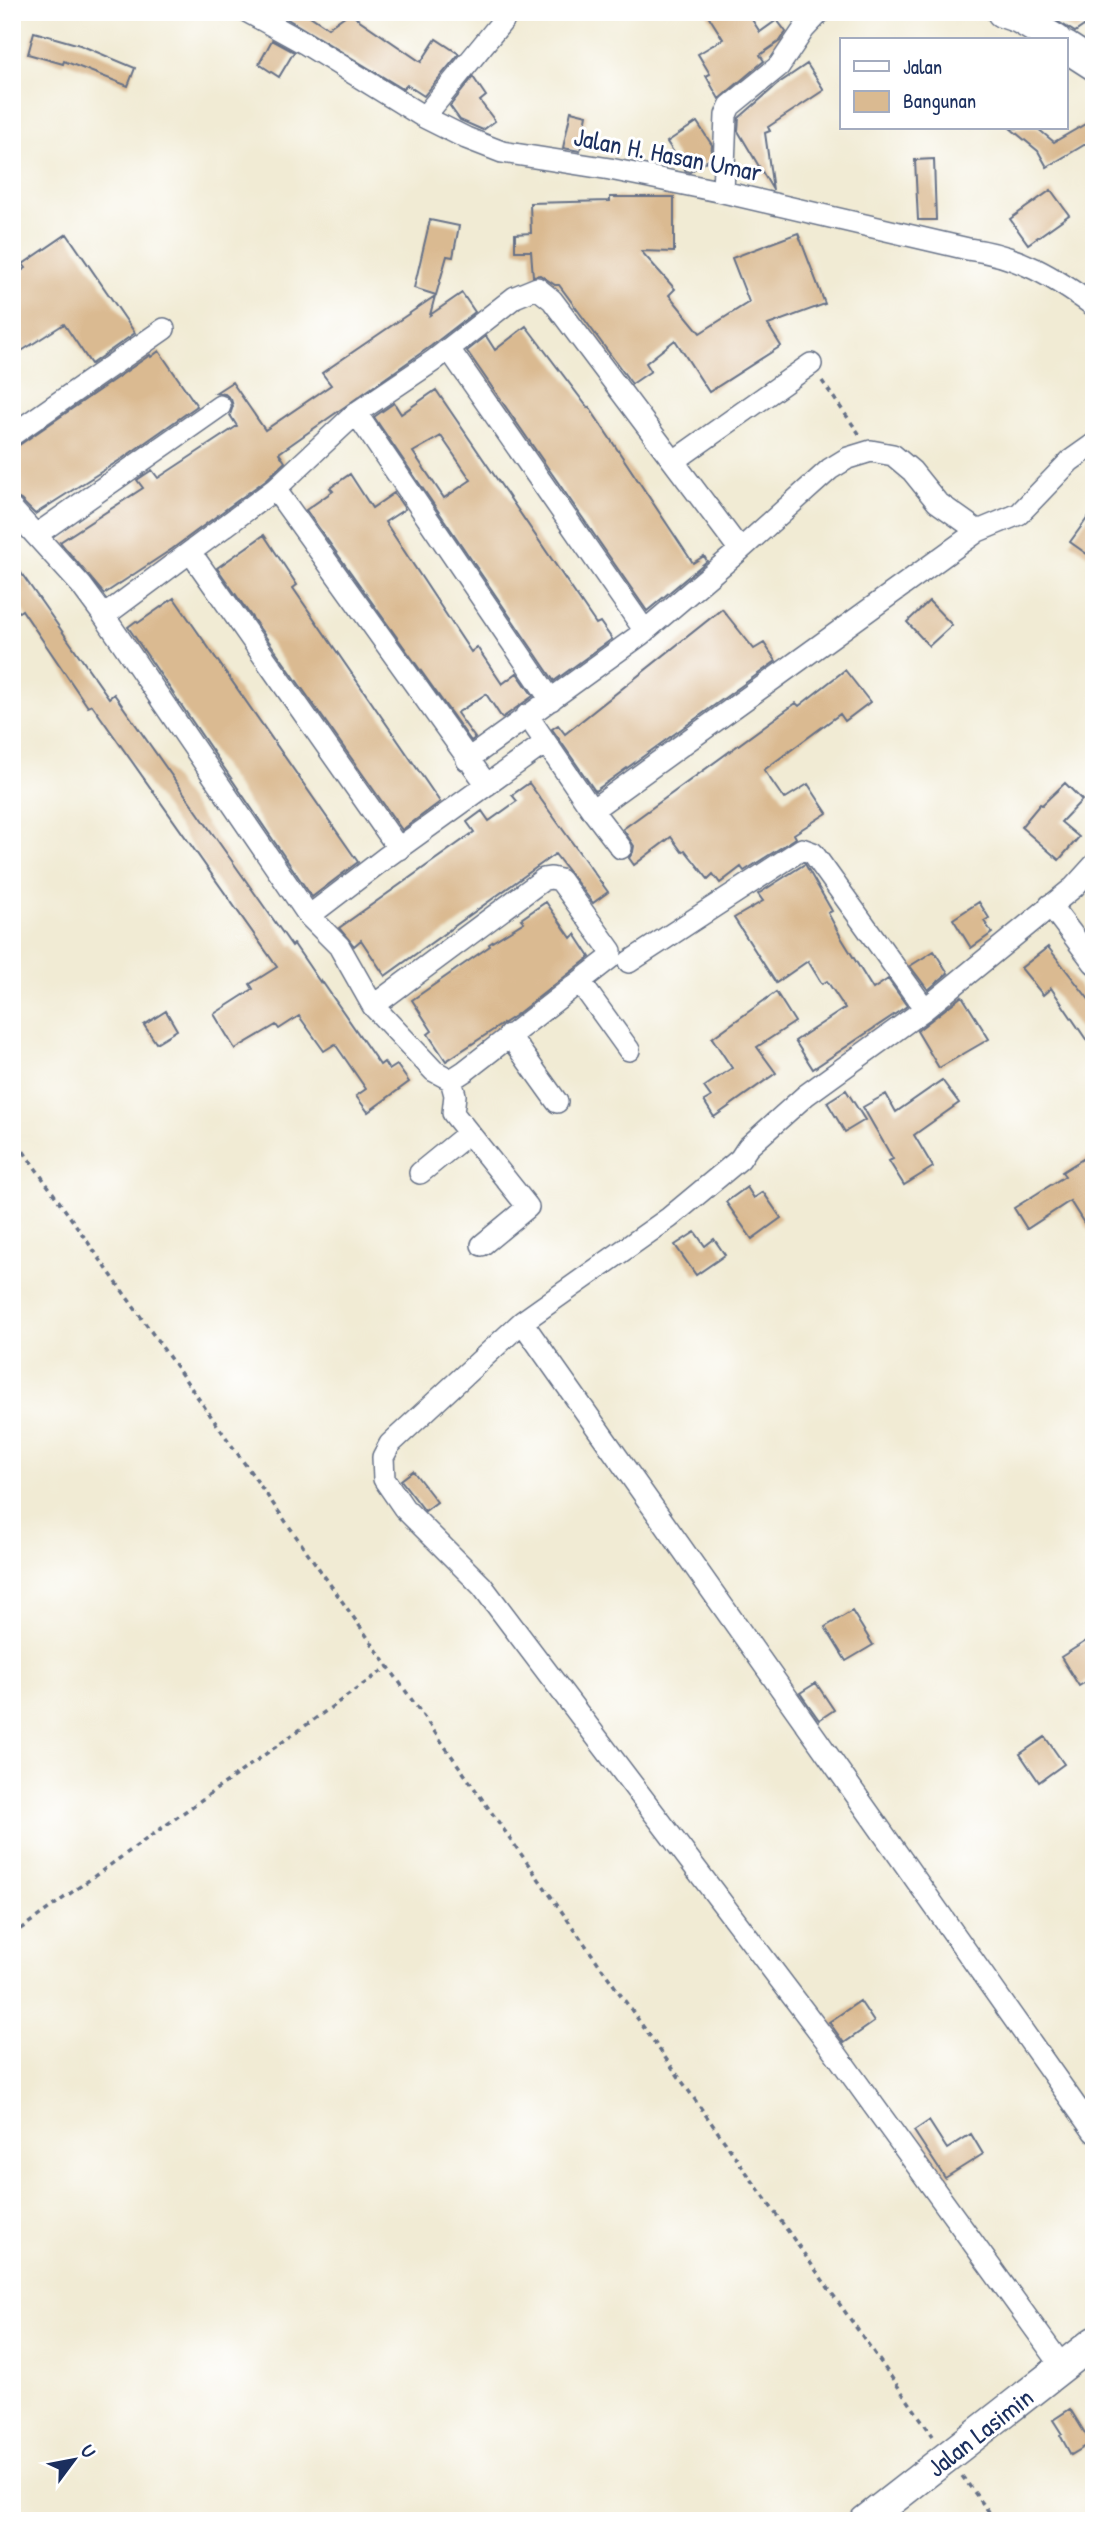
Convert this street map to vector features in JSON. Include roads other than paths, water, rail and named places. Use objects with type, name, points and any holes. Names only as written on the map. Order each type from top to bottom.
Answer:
[{"type":"street","name":"Jalan H. Hasan Umar","points":[[248,12],[306,44],[424,117],[502,152],[610,169],[723,192],[995,253],[1029,265],[1094,306]]},
{"type":"street","points":[[424,117],[510,12]]},
{"type":"street","points":[[723,192],[726,116],[730,106],[779,66],[804,29],[820,12]]},
{"type":"street","points":[[1002,12],[1019,18],[1053,38]]},
{"type":"street","points":[[1068,48],[1094,65]]},
{"type":"street","points":[[104,616],[275,489],[356,413],[449,349],[515,297],[537,288],[552,300],[740,550]]},
{"type":"street","points":[[12,435],[164,330]]},
{"type":"street","points":[[449,349],[645,631]]},
{"type":"street","points":[[674,461],[811,364]]},
{"type":"street","points":[[36,535],[220,405]]},
{"type":"street","points":[[356,413],[551,699]]},
{"type":"street","points":[[592,810],[978,531],[1019,514],[1070,461],[1094,444]]},
{"type":"street","points":[[467,760],[645,631],[830,469],[848,458],[871,451],[893,455],[912,471],[937,502],[978,531]]},
{"type":"street","points":[[275,489],[486,785]]},
{"type":"street","points":[[12,509],[81,585],[104,616],[309,916],[339,946],[373,1006],[434,1072],[451,1080],[455,1095],[453,1113],[528,1206],[482,1245]]},
{"type":"street","points":[[191,553],[399,849]]},
{"type":"street","points":[[527,715],[621,848]]},
{"type":"street","points":[[309,916],[545,743]]},
{"type":"street","points":[[629,962],[802,849],[813,853],[925,1009]]},
{"type":"street","points":[[1062,2367],[836,2056],[482,1586],[416,1522],[384,1479],[383,1457],[390,1444],[522,1322],[669,1217],[740,1160],[748,1147],[806,1095],[925,1009],[1074,887],[1094,864]]},
{"type":"street","points":[[373,1006],[544,879],[560,880],[611,951],[610,958],[451,1080]]},
{"type":"street","points":[[1050,905],[1094,963]]},
{"type":"street","points":[[580,982],[629,1050]]},
{"type":"street","points":[[509,1035],[557,1102]]},
{"type":"street","points":[[420,1173],[469,1133]]},
{"type":"street","points":[[522,1322],[1094,2132]]},
{"type":"street","name":"Jalan Lasimin","points":[[864,2521],[1094,2342]]}]
